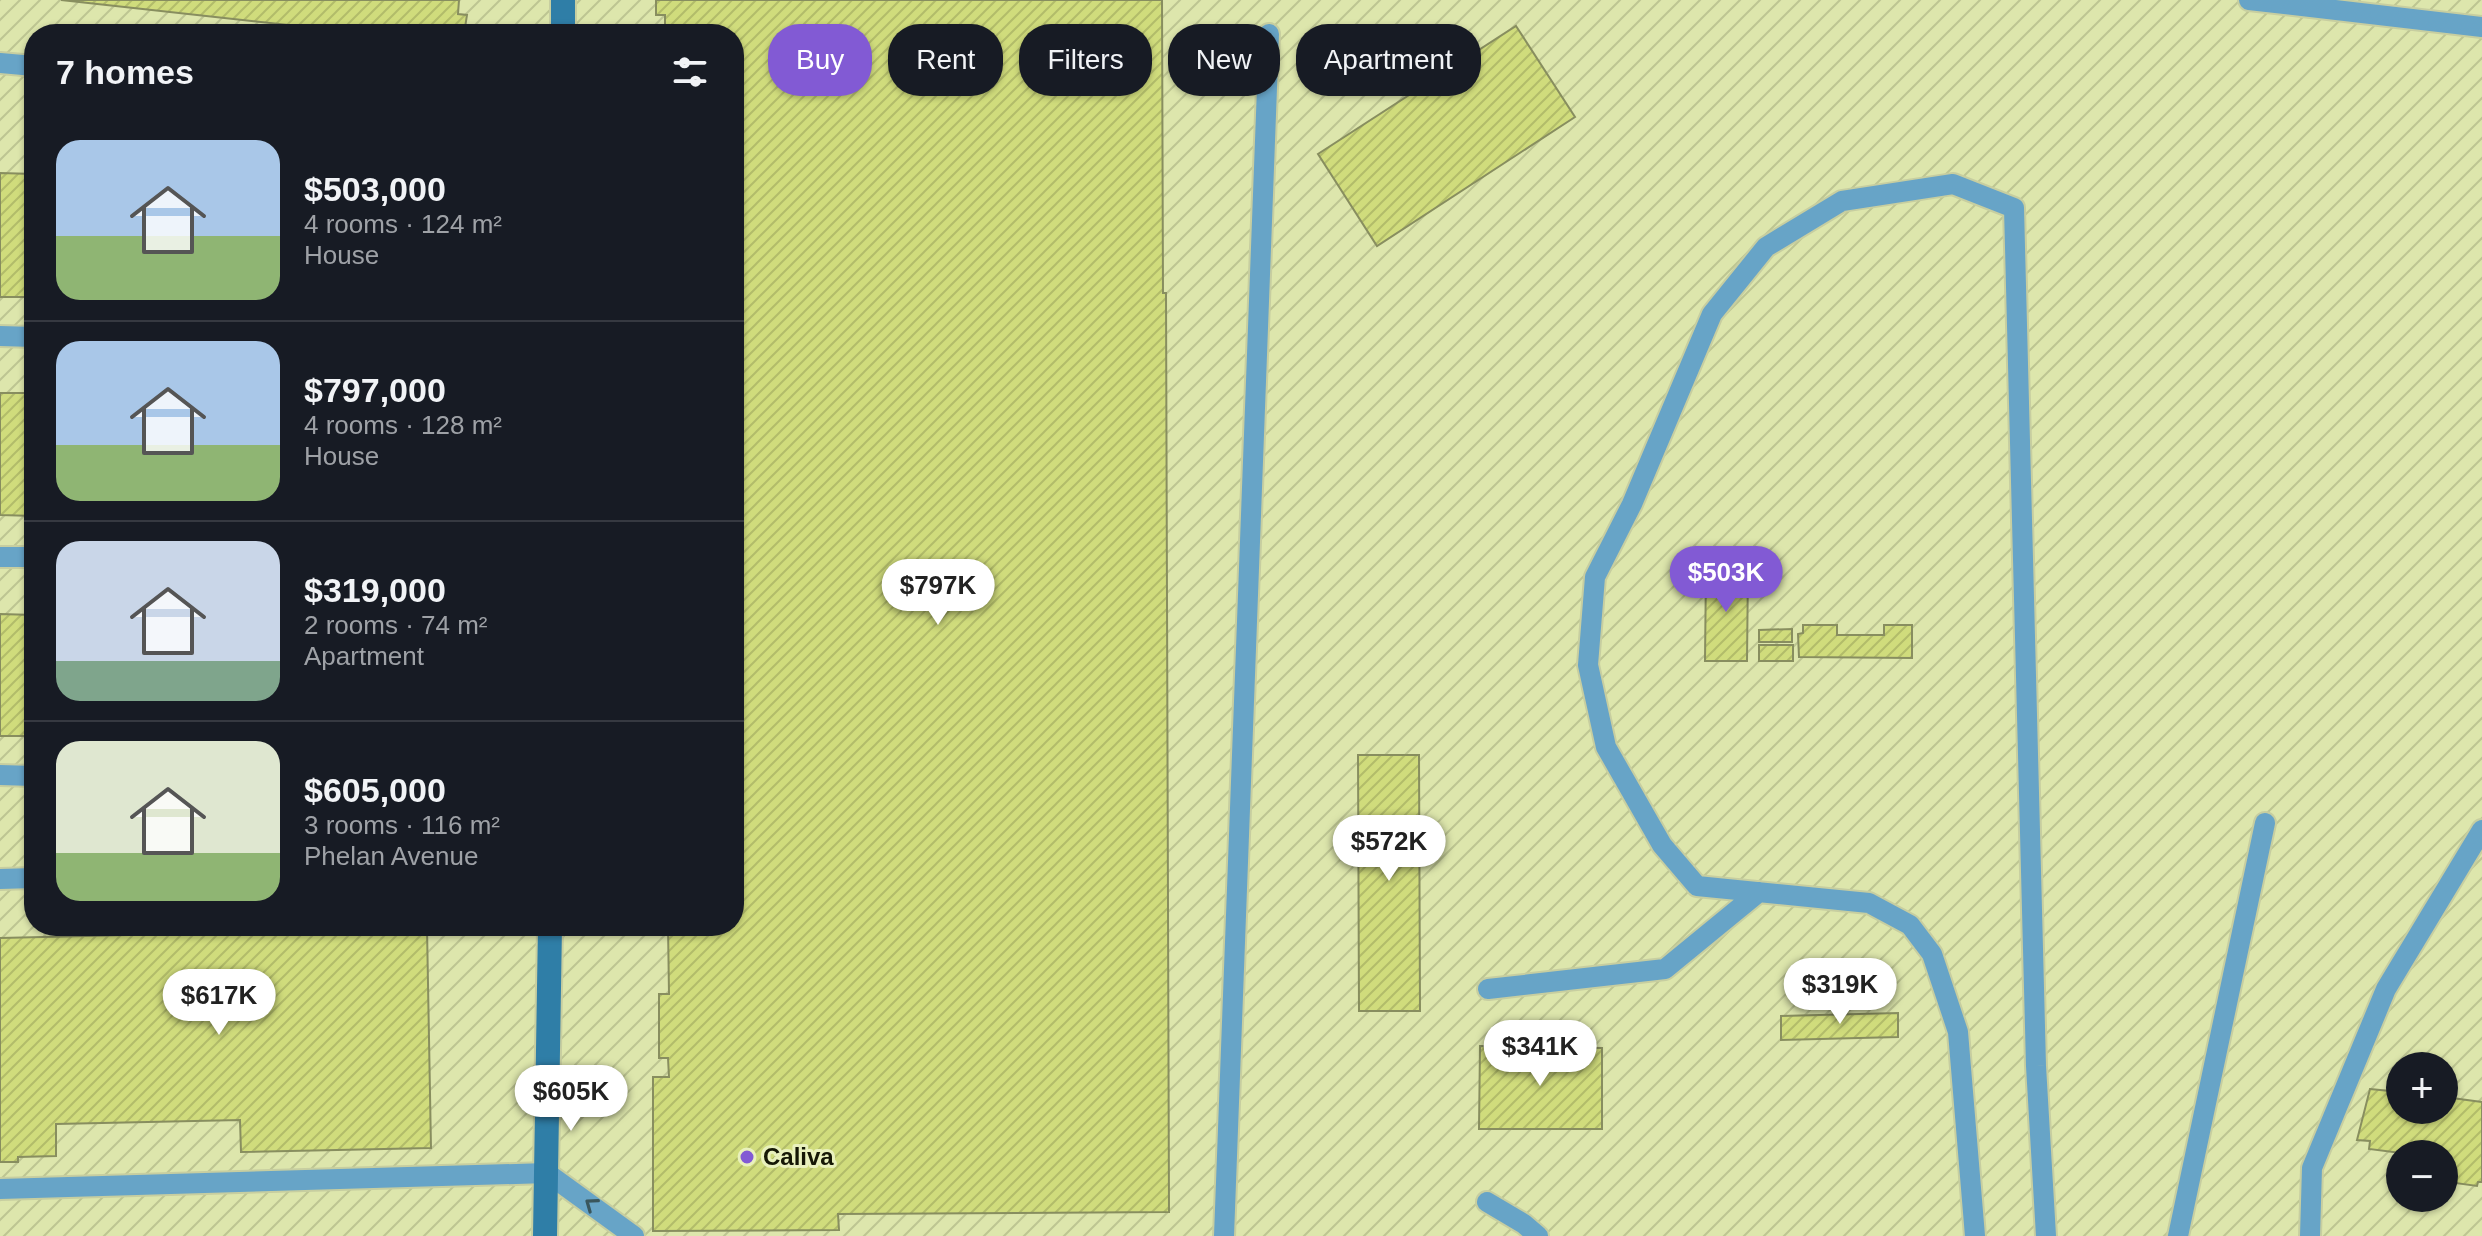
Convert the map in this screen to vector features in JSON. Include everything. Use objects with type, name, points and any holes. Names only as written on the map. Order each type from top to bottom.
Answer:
[{"type":"street","points":[[563,0],[563,24]]},
{"type":"street","points":[[545,1236],[550,936]]},
{"type":"lane","points":[[2249,0],[2482,27]]},
{"type":"lane","points":[[0,63],[24,65]]},
{"type":"lane","points":[[1224,1236],[1267,96]]},
{"type":"lane","points":[[1975,1236],[1958,1032],[1932,954],[1910,925],[1869,903],[1697,886],[1662,845],[1606,747],[1588,665],[1595,577],[1632,504],[1712,314],[1766,247],[1842,201],[1953,184],[2014,208],[2036,1066],[2046,1236]]},
{"type":"lane","points":[[0,336],[24,337]]},
{"type":"lane","points":[[0,557],[24,557]]},
{"type":"lane","points":[[0,775],[24,776]]},
{"type":"lane","points":[[2178,1236],[2265,823]]},
{"type":"lane","points":[[2310,1236],[2312,1168],[2386,989],[2482,830]]},
{"type":"lane","points":[[0,879],[24,878]]},
{"type":"lane","points":[[1488,989],[1665,969],[1759,892]]},
{"type":"lane","points":[[0,1189],[547,1173],[634,1236]]},
{"type":"lane","points":[[1487,1202],[1538,1236]]},
{"type":"shaded area","points":[[0,0],[2482,0],[2482,1236],[0,1236]]},
{"type":"building","points":[[61,0],[459,0],[458,14],[467,15],[466,24],[280,24]]},
{"type":"building","points":[[656,0],[1162,0],[1169,1212],[838,1214],[839,1230],[653,1231],[653,1077],[669,1077],[668,1058],[659,1058],[659,994],[669,994],[668,936],[744,936],[744,24],[665,24],[665,15],[656,15]]},
{"type":"building","points":[[1516,26],[1575,117],[1377,246],[1318,154],[1408,96],[1481,96],[1481,49]]},
{"type":"building","points":[[0,173],[24,174],[24,297],[0,297]]},
{"type":"building","points":[[0,393],[24,393],[24,516],[0,515]]},
{"type":"building","points":[[1706,567],[1748,567],[1747,661],[1705,661]]},
{"type":"building","points":[[0,614],[24,615],[24,736],[0,736]]},
{"type":"building","points":[[1803,625],[1837,625],[1837,635],[1884,635],[1884,625],[1912,625],[1912,658],[1799,657],[1798,634],[1803,633]]},
{"type":"building","points":[[1792,629],[1792,642],[1759,642],[1759,630]]},
{"type":"building","points":[[1759,645],[1793,645],[1793,661],[1759,661]]},
{"type":"building","points":[[1358,755],[1419,755],[1420,1011],[1359,1011]]},
{"type":"building","points":[[427,936],[431,1148],[241,1152],[240,1120],[56,1124],[56,1156],[18,1157],[18,1162],[0,1162],[0,938]]},
{"type":"building","points":[[1898,1013],[1898,1037],[1781,1040],[1781,1016]]},
{"type":"building","points":[[1480,1046],[1602,1048],[1602,1129],[1479,1129]]},
{"type":"building","points":[[2370,1089],[2386,1091],[2386,1124],[2458,1124],[2458,1099],[2482,1102],[2482,1182],[2478,1182],[2477,1186],[2458,1183],[2458,1140],[2386,1140],[2386,1151],[2369,1149],[2370,1141],[2357,1140]]},
{"type":"place","name":"Caliva","points":[[747,1157]]}]
